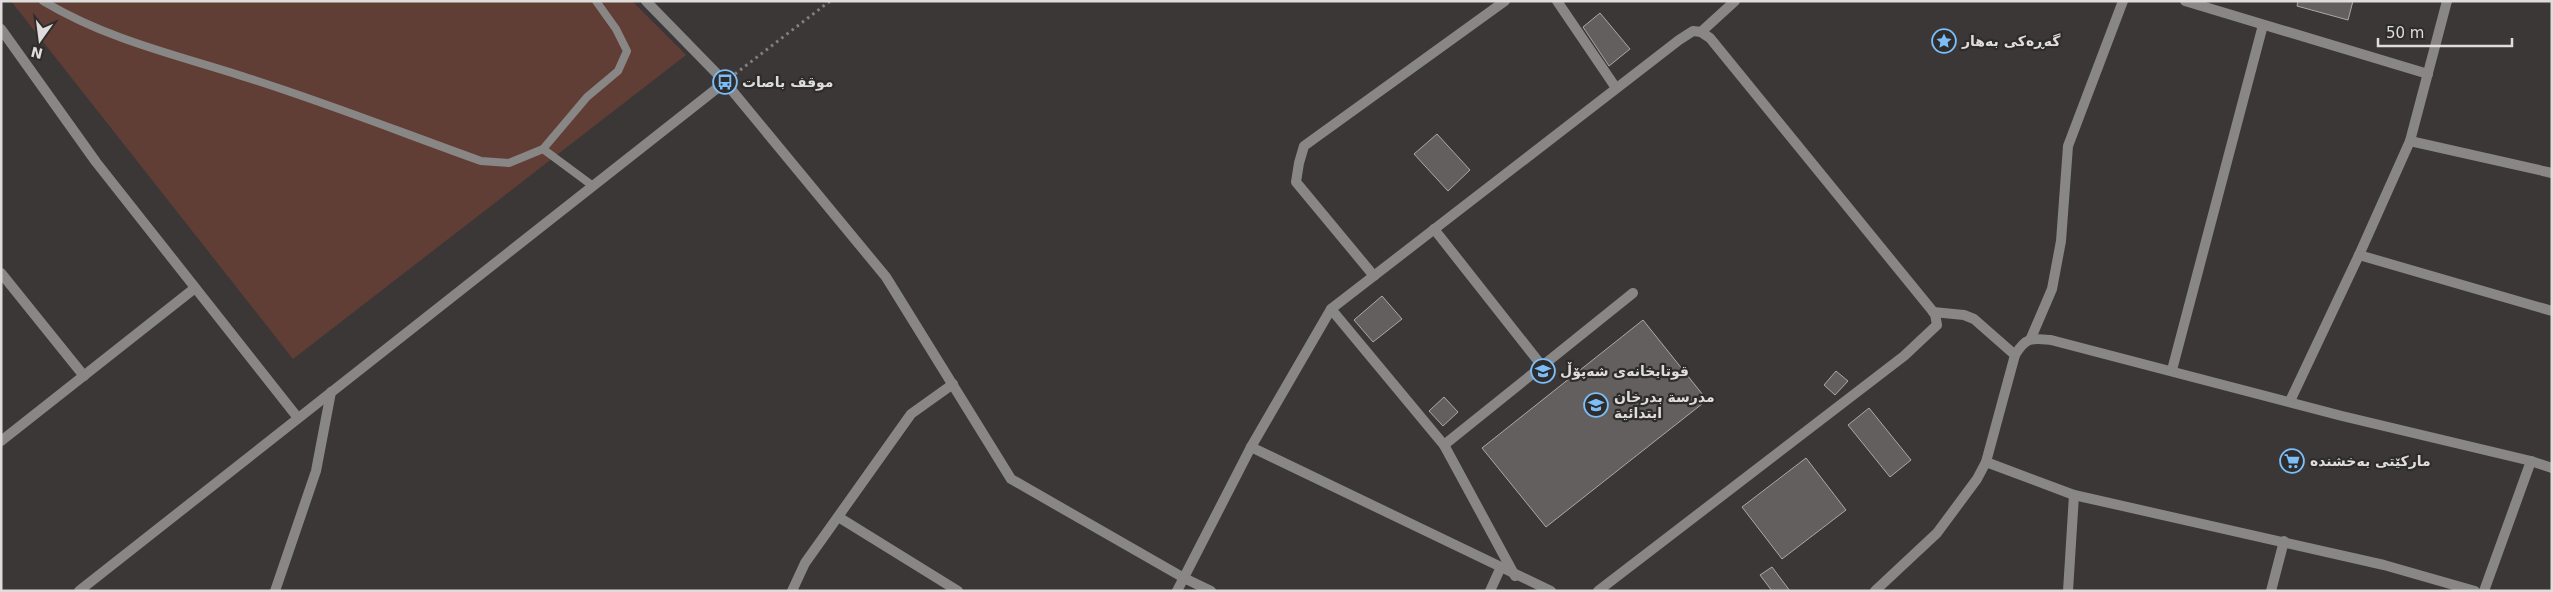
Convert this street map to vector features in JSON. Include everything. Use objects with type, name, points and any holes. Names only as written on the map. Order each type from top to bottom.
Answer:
[{"type":"street","points":[[646,1],[725,82],[886,277],[1011,479],[1184,578],[1211,591]]},
{"type":"street","points":[[1374,276],[1296,182],[1298,163],[1304,146],[1505,1]]},
{"type":"street","points":[[1557,1],[1616,88]]},
{"type":"street","points":[[1701,32],[1735,1]]},
{"type":"street","points":[[1875,591],[1937,532],[1977,479],[1986,462],[2015,355],[2022,344],[2031,338],[2052,289],[2060,241],[2068,146],[2124,1]]},
{"type":"street","points":[[2184,1],[2428,74]]},
{"type":"street","points":[[2290,401],[2410,141],[2447,1]]},
{"type":"street","points":[[2172,370],[2264,25]]},
{"type":"street","points":[[1,29],[96,162],[298,418]]},
{"type":"street","points":[[1177,591],[1251,447],[1331,309],[1679,40],[1693,31],[1701,32],[1710,38],[1934,312],[1937,325],[1916,346],[1598,591]]},
{"type":"street","points":[[79,591],[725,82]]},
{"type":"street","points":[[2410,141],[2552,173]]},
{"type":"street","points":[[1434,229],[1542,366]]},
{"type":"street","points":[[2359,255],[2552,311]]},
{"type":"street","points":[[1,273],[84,376]]},
{"type":"street","points":[[1,441],[195,288]]},
{"type":"street","points":[[1444,445],[1633,293]]},
{"type":"street","points":[[1331,309],[1444,445],[1515,576]]},
{"type":"street","points":[[1934,312],[1964,315],[1974,320],[2015,355]]},
{"type":"street","points":[[2031,338],[2051,340],[2172,370],[2342,416],[2531,461],[2552,468]]},
{"type":"street","points":[[792,591],[806,564],[911,414],[953,384]]},
{"type":"street","points":[[275,591],[316,470],[331,392]]},
{"type":"street","points":[[1251,447],[1515,576],[1551,591]]},
{"type":"street","points":[[2484,591],[2531,461]]},
{"type":"street","points":[[1986,462],[2074,495],[2284,541],[2384,565],[2475,591]]},
{"type":"street","points":[[2068,591],[2074,495]]},
{"type":"street","points":[[840,518],[958,591]]},
{"type":"street","points":[[2270,591],[2284,541]]},
{"type":"street","points":[[1490,591],[1500,568]]},
{"type":"lane","points":[[43,1],[72,19],[142,47],[248,78],[481,161],[509,164],[543,149],[588,97],[618,71],[627,51],[616,29],[596,1]]},
{"type":"lane","points":[[543,149],[593,186]]},
{"type":"path","points":[[725,82],[830,1]]},
{"type":"shaded area","points":[[11,1],[632,1],[686,55],[293,359]]},
{"type":"building","points":[[2298,1],[2353,1],[2348,20],[2297,6]]},
{"type":"building","points":[[1600,13],[1630,49],[1609,66],[1583,27]]},
{"type":"building","points":[[1437,134],[1470,170],[1448,191],[1414,154]]},
{"type":"building","points":[[1382,296],[1402,319],[1373,342],[1354,320]]},
{"type":"building","points":[[1643,320],[1707,400],[1546,527],[1482,448]]},
{"type":"building","points":[[1836,371],[1848,381],[1835,395],[1824,385]]},
{"type":"building","points":[[1444,397],[1458,412],[1443,426],[1429,411]]},
{"type":"building","points":[[1869,408],[1911,460],[1890,477],[1848,425]]},
{"type":"building","points":[[1806,458],[1846,510],[1782,559],[1742,507]]},
{"type":"building","points":[[1772,567],[1790,591],[1772,591],[1760,575]]},
{"type":"place","name":"گەڕەکی بەهار","points":[[1944,41]]},
{"type":"place","name":"موقف باصات","points":[[725,82]]},
{"type":"place","name":"قوتابخانەی شەپۆڵ","points":[[1543,371]]},
{"type":"place","name":"مدرسة بدرخان ابتدائية","points":[[1596,405]]},
{"type":"place","name":"مارکێتی بەخشندە","points":[[2292,461]]}]
